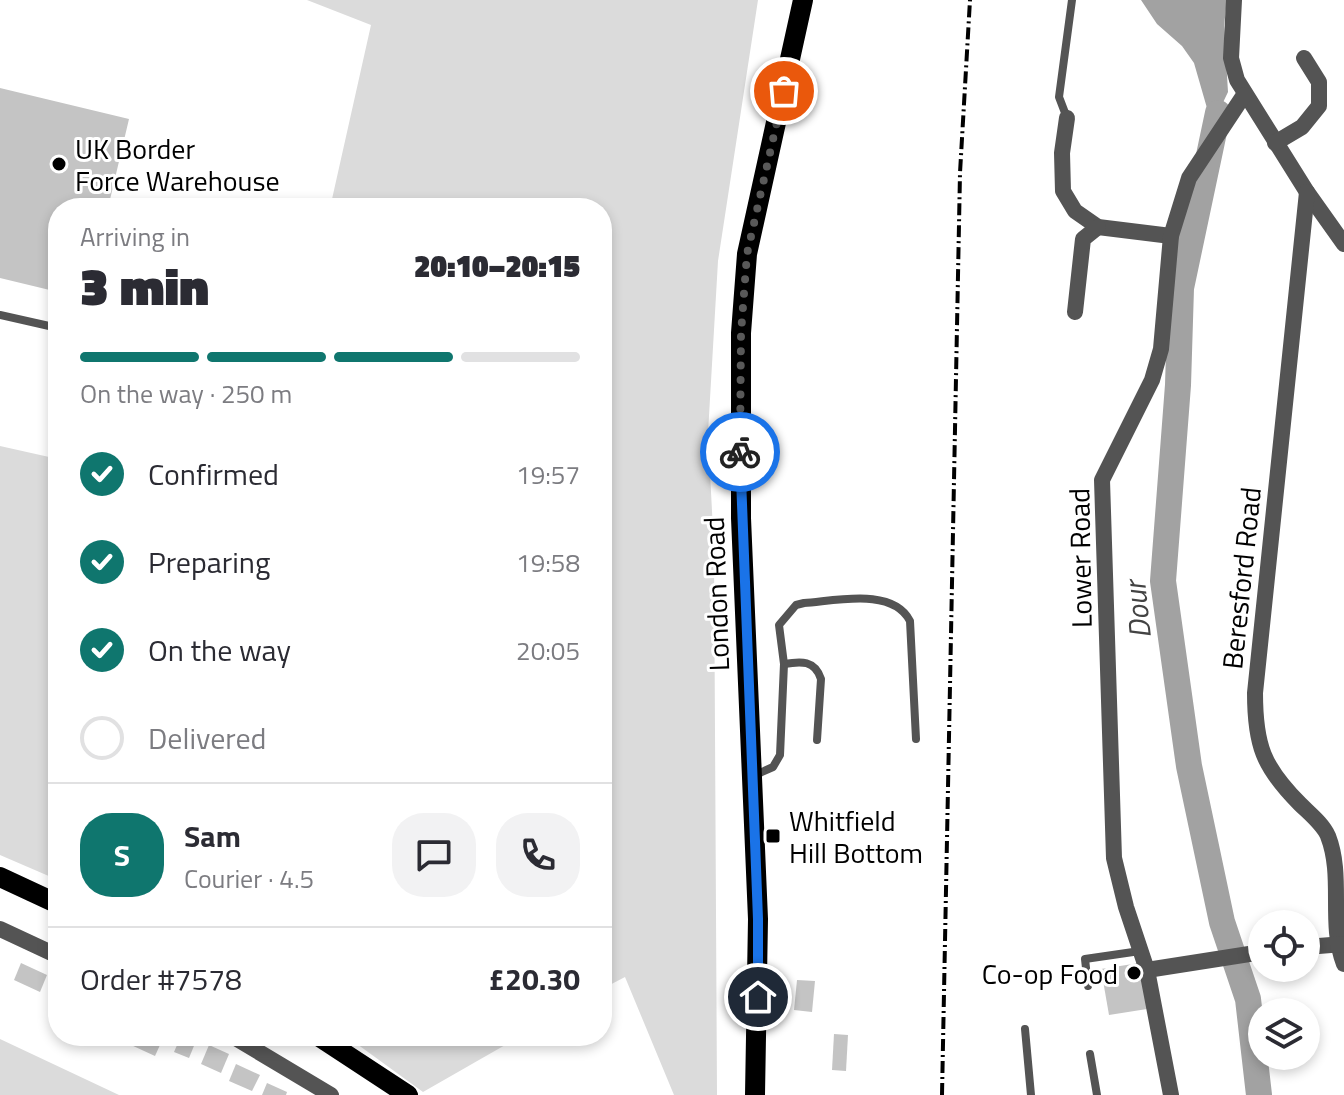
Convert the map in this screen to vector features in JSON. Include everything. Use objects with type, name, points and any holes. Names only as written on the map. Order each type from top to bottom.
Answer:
[{"type":"main road","name":"London Road","points":[[755,1095],[759,969],[741,503],[741,333],[747,254],[803,0]]},
{"type":"main road","points":[[0,877],[48,899]]},
{"type":"main road","points":[[333,1046],[408,1095]]},
{"type":"street","points":[[1234,0],[1231,58],[1244,95],[1344,244]]},
{"type":"street","points":[[1275,143],[1302,127],[1319,106],[1319,82],[1304,58]]},
{"type":"street","name":"Lower Road","points":[[1171,1095],[1147,970],[1114,858],[1102,480],[1152,380],[1161,349],[1171,236],[1189,178],[1244,95]]},
{"type":"street","points":[[1067,118],[1062,153],[1063,191],[1075,211],[1098,227],[1171,236]]},
{"type":"street","name":"Beresford Road","points":[[1307,192],[1255,717],[1266,765],[1326,831],[1334,852],[1340,944]]},
{"type":"street","points":[[1075,312],[1083,239],[1098,227]]},
{"type":"street","points":[[0,929],[48,951]]},
{"type":"street","points":[[1320,946],[1340,944],[1344,964]]},
{"type":"street","points":[[1147,970],[1248,954]]},
{"type":"street","points":[[249,1046],[331,1095]]},
{"type":"lane","points":[[1067,118],[1059,97],[1072,0]]},
{"type":"lane","points":[[0,315],[48,326]]},
{"type":"lane","points":[[752,776],[773,767],[780,755],[784,664],[779,625],[796,605],[875,599],[906,612],[910,621],[916,739]]},
{"type":"lane","points":[[784,664],[800,662],[813,665],[818,670],[821,679],[817,740]]},
{"type":"lane","points":[[1088,986],[1085,959],[1140,951]]},
{"type":"lane","points":[[1025,1029],[1031,1095]]},
{"type":"lane","points":[[1090,1054],[1097,1095]]},
{"type":"shaded area","points":[[307,0],[758,0],[718,261],[708,433],[714,550],[717,1095],[674,1095],[625,977],[612,984],[612,198],[332,198],[371,25]]},
{"type":"shaded area","points":[[1141,0],[1227,0],[1224,26],[1228,92],[1218,113],[1209,115],[1194,63],[1182,46],[1157,24]]},
{"type":"shaded area","points":[[0,446],[48,457],[48,876],[0,855]]},
{"type":"shaded area","points":[[0,1039],[119,1095],[0,1095]]},
{"type":"shaded area","points":[[360,1046],[504,1046],[423,1092]]},
{"type":"building","name":"UK Border Force Warehouse","points":[[0,88],[129,119],[110,198],[48,198],[48,290],[0,278]]},
{"type":"building","points":[[21,963],[47,975],[40,992],[14,980]]},
{"type":"building","points":[[1139,963],[1147,1009],[1109,1015],[1101,969]]},
{"type":"building","points":[[797,980],[815,981],[812,1012],[794,1010]]},
{"type":"building","points":[[834,1034],[848,1035],[846,1071],[832,1070]]},
{"type":"building","points":[[133,1046],[160,1046],[155,1056]]},
{"type":"building","points":[[177,1046],[194,1046],[189,1058],[174,1052]]},
{"type":"building","points":[[209,1046],[229,1054],[221,1073],[201,1064]]},
{"type":"building","points":[[236,1064],[260,1075],[252,1091],[229,1081]]},
{"type":"building","points":[[267,1083],[287,1092],[286,1095],[262,1095]]},
{"type":"waterway","name":"Dour","points":[[1218,113],[1181,288],[1178,385],[1163,581],[1189,766],[1222,922],[1248,999],[1259,1095]]},
{"type":"railway","points":[[942,1095],[960,173],[970,0]]},
{"type":"way so far","points":[[740,452],[741,333],[747,254],[784,91]]},
{"type":"place","name":"UK Border Force Warehouse","points":[[59,164]]},
{"type":"place","name":"Whitfield Hill Bottom","points":[[773,836]]},
{"type":"place","name":"Co-op Food","points":[[1134,973]]},
{"type":"route","points":[[740,452],[758,919],[758,997]]}]
